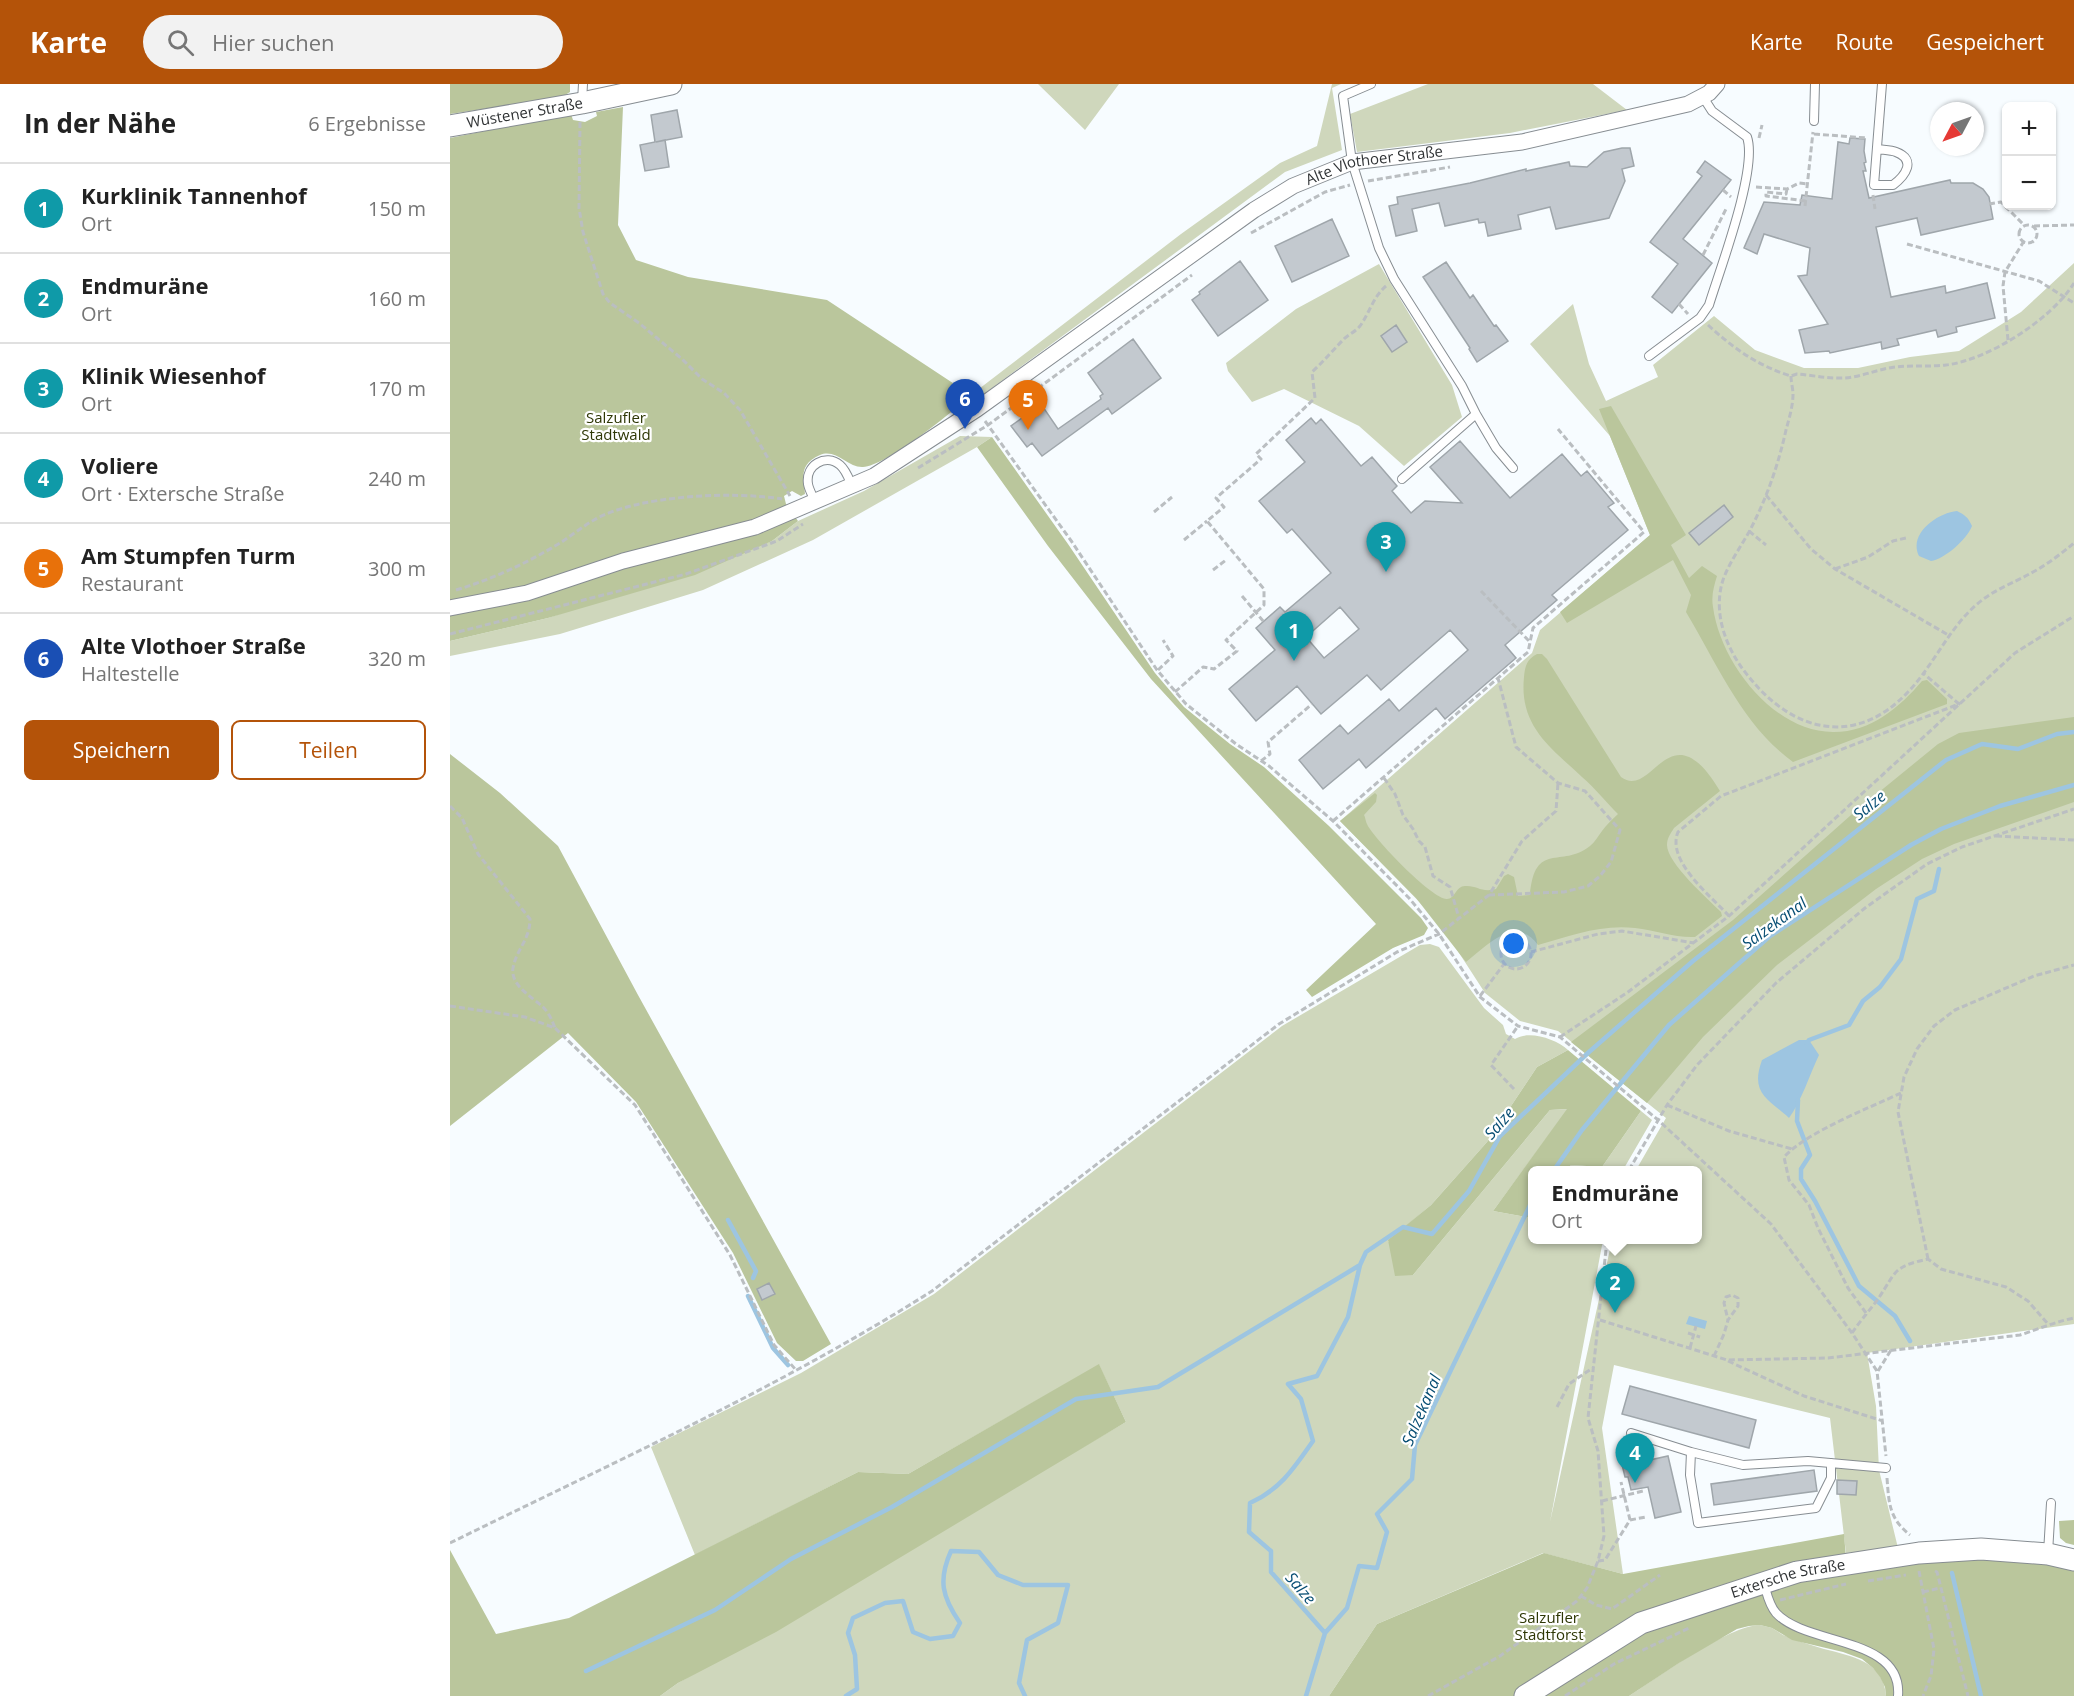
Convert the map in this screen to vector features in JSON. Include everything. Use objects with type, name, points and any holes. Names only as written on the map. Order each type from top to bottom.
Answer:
[{"type":"main road","name":"Wüstener Straße","points":[[450,126],[582,93],[671,84]]},
{"type":"main road","name":"Extersche Straße","points":[[1525,1696],[1641,1623],[1766,1592],[1797,1572],[1920,1553],[1981,1549],[2048,1554],[2074,1560]]},
{"type":"street","name":"Alte Vlothoer Straße","points":[[450,608],[527,592],[623,561],[754,527],[874,476],[977,409],[1254,210],[1293,186],[1352,162],[1521,142],[1688,104],[1703,98],[1717,84]]},
{"type":"lane","points":[[1371,84],[1343,96],[1352,162],[1379,248],[1394,279],[1462,386],[1496,448],[1513,468]]},
{"type":"lane","points":[[1814,121],[1815,84]]},
{"type":"lane","points":[[1877,149],[1897,152],[1904,157],[1908,166],[1906,174],[1893,185],[1874,185],[1882,84]]},
{"type":"lane","points":[[1649,356],[1700,318],[1709,305],[1749,167],[1747,137],[1712,111],[1703,98]]},
{"type":"lane","points":[[1402,479],[1476,414]]},
{"type":"lane","points":[[815,502],[808,477],[809,471],[819,462],[825,460],[838,462],[846,472],[852,486]]},
{"type":"lane","points":[[1631,1433],[1743,1465],[1808,1461],[1886,1468]]},
{"type":"lane","points":[[1691,1452],[1690,1475],[1698,1523],[1816,1508],[1831,1478],[1831,1463]]},
{"type":"lane","points":[[2048,1554],[2050,1503]]},
{"type":"lane","points":[[1766,1592],[1775,1612],[1792,1625],[1878,1656],[1896,1677],[1898,1696]]},
{"type":"path","points":[[450,591],[489,580],[559,543],[595,519],[625,507],[726,494],[793,500],[740,410],[724,393],[702,379],[639,323],[610,303],[603,294],[583,232],[579,208],[582,93]]},
{"type":"path","points":[[1805,206],[1814,121]]},
{"type":"path","points":[[1813,134],[1878,139]]},
{"type":"path","points":[[1244,237],[1292,208],[1325,192],[1358,183],[1461,165]]},
{"type":"path","points":[[1745,186],[1787,189],[1799,183],[1808,184]]},
{"type":"path","points":[[1787,189],[1786,194],[1766,192],[1766,196],[1806,201]]},
{"type":"path","points":[[1703,255],[1731,197]]},
{"type":"path","points":[[1989,204],[2001,202],[2025,226],[2074,225]]},
{"type":"path","points":[[2024,241],[2020,232],[2025,226]]},
{"type":"path","points":[[2024,241],[2034,240],[2036,231],[2033,227]]},
{"type":"path","points":[[2008,340],[2003,286],[2005,272],[2024,241]]},
{"type":"path","points":[[1907,244],[2039,281],[2074,303]]},
{"type":"path","points":[[960,442],[988,425],[1200,269]]},
{"type":"path","points":[[1184,540],[1224,507],[1216,498],[1261,459],[1256,454],[1315,398],[1312,372],[1357,329],[1380,291],[1394,279]]},
{"type":"path","points":[[1700,318],[1744,355],[1765,367],[1791,376],[1797,374],[1838,378],[1896,367],[1946,365],[1964,362],[1979,356],[2028,328],[2065,298],[2074,283]]},
{"type":"path","points":[[1791,376],[1793,394],[1789,419],[1775,473],[1749,531],[1723,580],[1719,599],[1721,625],[1742,669],[1771,700],[1802,721],[1835,728],[1851,726],[1888,710],[1908,693],[1975,605],[2034,571],[2074,543]]},
{"type":"path","points":[[988,425],[1072,542],[1174,692],[1333,821],[1409,898],[1439,934],[1480,997],[1518,1026],[1560,1037],[1658,1120],[1771,1224],[1852,1333],[1877,1371],[1889,1505],[1898,1525],[1916,1541]]},
{"type":"path","points":[[1333,821],[1528,652],[1533,628],[1644,532],[1558,429]]},
{"type":"path","points":[[1766,495],[1811,549],[1835,569],[1950,636]]},
{"type":"path","points":[[1154,512],[1172,496]]},
{"type":"path","points":[[1174,692],[1203,667],[1214,669],[1237,651],[1226,640],[1264,605],[1264,589],[1207,521]]},
{"type":"path","points":[[450,634],[686,574],[777,541],[807,522]]},
{"type":"path","points":[[1749,531],[1766,545]]},
{"type":"path","points":[[1835,569],[1868,557],[1893,541],[1906,538]]},
{"type":"path","points":[[1213,570],[1226,560]]},
{"type":"path","points":[[1481,591],[1530,642]]},
{"type":"path","points":[[1242,596],[1264,622]]},
{"type":"path","points":[[1560,1037],[1628,992],[1729,916],[2015,653],[2074,616]]},
{"type":"path","points":[[1157,670],[1173,656],[1163,640]]},
{"type":"path","points":[[1923,673],[1959,704]]},
{"type":"path","points":[[1490,895],[1564,892],[1588,886],[1611,862],[1620,830],[1585,791],[1558,783],[1516,747],[1498,677]]},
{"type":"path","points":[[1729,916],[1685,868],[1679,858],[1675,840],[1678,832],[1721,796],[1959,704]]},
{"type":"path","points":[[1261,761],[1270,753],[1268,742],[1312,705]]},
{"type":"path","points":[[1384,778],[1395,794],[1403,815],[1425,847],[1433,876],[1450,887],[1459,918]]},
{"type":"path","points":[[450,1543],[796,1370],[883,1322],[932,1291],[1279,1024],[1396,952],[1439,934],[1490,895],[1522,841],[1556,811],[1558,783]]},
{"type":"path","points":[[450,806],[462,818],[478,854],[530,919],[530,928],[513,972],[516,982],[544,1008],[555,1028],[635,1105],[730,1255],[774,1345],[796,1370]]},
{"type":"path","points":[[1631,1166],[1667,1105],[1697,1065],[1776,983],[1865,908],[1927,864],[1962,847],[2074,809]]},
{"type":"path","points":[[1994,836],[2074,840]]},
{"type":"path","points":[[1531,952],[1598,934],[1622,931],[1694,943]]},
{"type":"path","points":[[1512,939],[1522,940],[1529,947],[1531,952],[1529,961],[1522,968],[1513,969],[1504,964],[1500,955],[1503,945],[1512,939]]},
{"type":"path","points":[[1480,997],[1504,964]]},
{"type":"path","points":[[2048,1324],[2028,1301],[2006,1287],[1941,1269],[1928,1259],[1898,1112],[1904,1077],[1917,1049],[1934,1026],[1955,1010],[2034,976],[2074,965]]},
{"type":"path","points":[[450,1006],[525,1017],[555,1028]]},
{"type":"path","points":[[1514,1089],[1491,1065],[1518,1026]]},
{"type":"path","points":[[1866,1313],[1848,1288],[1809,1205],[1789,1180],[1784,1157],[1799,1144],[1841,1121],[1901,1093]]},
{"type":"path","points":[[1667,1105],[1729,1131],[1792,1149]]},
{"type":"path","points":[[1428,1696],[1500,1656],[1577,1601],[1587,1588],[1598,1561],[1604,1536],[1602,1501],[1598,1451],[1588,1418],[1607,1244]]},
{"type":"path","points":[[1852,1333],[1879,1297],[1889,1278],[1900,1268],[1928,1259]]},
{"type":"path","points":[[1714,1356],[1728,1320],[1738,1306],[1738,1298],[1732,1295],[1726,1297],[1724,1303],[1728,1320]]},
{"type":"path","points":[[1727,1360],[1828,1358],[2019,1335],[2048,1324],[2074,1318]]},
{"type":"path","points":[[1600,1320],[1727,1360],[1804,1396],[1883,1421]]},
{"type":"path","points":[[1689,1348],[1696,1326]]},
{"type":"path","points":[[1688,1333],[1700,1336]]},
{"type":"path","points":[[1877,1371],[1892,1350]]},
{"type":"path","points":[[1557,1407],[1569,1384],[1594,1367]]},
{"type":"path","points":[[1598,1561],[1605,1560],[1630,1520],[1621,1482]]},
{"type":"path","points":[[1602,1501],[1643,1491]]},
{"type":"path","points":[[1630,1520],[1646,1517]]},
{"type":"path","points":[[1930,1567],[1937,1572],[1968,1696]]},
{"type":"path","points":[[1857,1582],[1902,1576],[1919,1571],[1934,1649],[1931,1676],[1923,1696]]},
{"type":"path","points":[[1581,1596],[1596,1605],[1612,1609],[1660,1575]]},
{"type":"path","points":[[1766,1592],[1846,1584]]},
{"type":"path","points":[[1923,1592],[1940,1588]]},
{"type":"path","points":[[1565,1696],[1614,1664],[1692,1627]]},
{"type":"green space","points":[[450,84],[570,84],[570,92],[562,97],[450,114]]},
{"type":"green space","points":[[1038,84],[1119,84],[1085,130]]},
{"type":"green space","points":[[1332,84],[1341,84],[1332,88],[1342,150],[1285,172],[977,399],[971,395],[1181,234],[1280,163],[1317,146]]},
{"type":"green space","points":[[1428,84],[1593,84],[1627,110],[1510,133],[1357,152],[1350,114]]},
{"type":"green space","name":"Salzufler Stadtwald","points":[[623,107],[618,225],[636,260],[688,277],[827,300],[971,395],[919,437],[874,464],[863,467],[852,465],[831,454],[820,455],[813,459],[805,467],[805,494],[801,496],[792,491],[784,496],[786,504],[798,521],[772,541],[695,575],[548,618],[450,641],[450,138],[571,114],[573,120],[585,122],[597,116],[596,112]]},
{"type":"green space","points":[[2074,263],[2074,1324],[1867,1353],[1876,1406],[1879,1470],[1898,1548],[1846,1553],[1830,1418],[1614,1365],[1602,1428],[1623,1574],[1543,1553],[1377,1624],[1329,1696],[660,1696],[678,1683],[1126,1422],[1099,1365],[908,1474],[858,1472],[695,1555],[651,1447],[801,1373],[934,1294],[1282,1026],[1420,945],[1430,944],[1439,947],[1484,1008],[1503,1025],[1506,1034],[1515,1039],[1528,1035],[1542,1037],[1557,1042],[1568,1050],[1537,1067],[1487,1142],[1431,1205],[1388,1241],[1413,1275],[1550,1110],[1568,1109],[1493,1211],[1528,1217],[1528,1244],[1602,1244],[1550,1522],[1611,1244],[1702,1244],[1702,1166],[1638,1166],[1666,1118],[1558,1031],[1520,1021],[1485,993],[1439,922],[1340,821],[1532,653],[1540,630],[1650,535],[1610,436],[1530,344],[1573,304],[1589,364],[1606,401],[1658,377],[1653,365],[1714,316],[1755,350],[1804,368],[1858,368],[1910,357],[1959,351],[2021,312]]},
{"type":"green space","points":[[1379,264],[1452,385],[1462,417],[1404,466],[1359,426],[1284,389],[1252,402],[1228,371],[1226,363],[1296,309]]},
{"type":"green space","points":[[1611,406],[1686,535],[1671,545],[1689,578],[1702,566],[1717,576],[1712,603],[1726,650],[1754,690],[1771,707],[1791,721],[1812,729],[1834,732],[1848,731],[1872,723],[1894,709],[1922,681],[1927,680],[1947,699],[1947,704],[1793,762],[1760,731],[1720,673],[1686,612],[1691,595],[1673,560],[1567,623],[1560,612],[1650,535],[1599,409]]},
{"type":"green space","points":[[960,436],[992,437],[813,540],[703,590],[560,634],[450,656],[450,641],[548,618],[772,541],[798,521],[864,491]]},
{"type":"green space","points":[[992,437],[1155,673],[1184,707],[1230,744],[1264,767],[1329,826],[1421,918],[1428,928],[1424,935],[1393,948],[1312,997],[1306,990],[1376,924],[1151,679],[1048,546],[977,447]]},
{"type":"green space","points":[[1537,654],[1542,654],[1547,659],[1621,777],[1632,781],[1643,777],[1663,761],[1675,756],[1688,756],[1702,767],[1720,791],[1674,828],[1667,842],[1669,853],[1681,871],[1721,912],[1722,916],[1695,937],[1622,927],[1586,932],[1538,945],[1529,936],[1520,932],[1511,932],[1492,941],[1466,962],[1416,898],[1340,821],[1375,793],[1376,802],[1364,815],[1372,831],[1391,854],[1429,890],[1447,899],[1462,887],[1496,889],[1504,876],[1508,874],[1514,877],[1518,896],[1530,895],[1537,867],[1544,861],[1569,856],[1590,846],[1618,814],[1548,745],[1532,722],[1526,709],[1524,677],[1527,663]]},
{"type":"green space","points":[[2074,717],[2074,802],[1954,844],[1922,859],[1876,889],[1777,965],[1703,1037],[1647,1103],[1571,1042],[1733,920],[1851,815],[1938,744],[1959,733]]},
{"type":"green space","points":[[450,754],[500,793],[558,846],[831,1344],[803,1361],[796,1361],[777,1343],[733,1253],[636,1102],[568,1033],[450,1126]]},
{"type":"green space","points":[[1568,1050],[1641,1111],[1603,1166],[1528,1166],[1528,1217],[1493,1211],[1567,1109],[1550,1110],[1413,1275],[1395,1276],[1388,1240],[1431,1205],[1487,1142],[1537,1067]]},
{"type":"green space","points":[[1641,1111],[1652,1120],[1625,1166],[1603,1166]]},
{"type":"green space","points":[[1099,1364],[1126,1422],[776,1632],[678,1683],[660,1696],[450,1696],[450,1550],[496,1634],[569,1618],[858,1472],[908,1474]]},
{"type":"green space","points":[[2074,1520],[2074,1545],[2060,1538],[2059,1521]]},
{"type":"green space","name":"Salzufler Stadtforst","points":[[1844,1534],[1847,1570],[1908,1561],[1970,1559],[2056,1565],[2074,1570],[2074,1696],[1886,1696],[1880,1677],[1862,1659],[1792,1640],[1772,1628],[1760,1625],[1737,1629],[1629,1696],[1329,1696],[1377,1624],[1544,1553],[1623,1574]]},
{"type":"green space","points":[[1760,1625],[1772,1628],[1798,1641],[1845,1654],[1864,1662],[1879,1675],[1884,1684],[1886,1696],[1629,1696],[1712,1643],[1746,1628]]},
{"type":"water","points":[[1957,511],[1969,520],[1972,526],[1965,537],[1955,548],[1937,559],[1931,561],[1919,556],[1917,540],[1926,526],[1941,516]]},
{"type":"water","points":[[1799,1040],[1809,1040],[1819,1055],[1789,1118],[1768,1100],[1759,1088],[1759,1071],[1762,1060]]},
{"type":"water","points":[[1689,1316],[1707,1321],[1705,1329],[1686,1324]]},
{"type":"building","points":[[677,110],[682,137],[665,140],[669,167],[645,171],[640,145],[655,142],[651,115]]},
{"type":"building","points":[[1850,138],[1865,139],[1866,171],[1863,171],[1869,198],[1950,180],[1951,183],[1973,183],[1983,189],[1989,197],[1993,219],[1921,235],[1917,218],[1876,227],[1891,297],[1945,286],[1946,293],[1987,283],[1995,318],[1956,327],[1957,332],[1938,337],[1936,330],[1897,339],[1899,345],[1882,349],[1881,342],[1830,353],[1829,351],[1805,353],[1799,330],[1828,324],[1798,276],[1807,275],[1810,248],[1764,234],[1757,254],[1744,248],[1764,202],[1800,205],[1802,195],[1832,199],[1838,142],[1849,144]]},
{"type":"building","points":[[1630,148],[1634,166],[1622,169],[1625,181],[1609,218],[1556,229],[1550,207],[1518,215],[1521,229],[1488,236],[1485,222],[1479,223],[1478,219],[1445,226],[1439,203],[1412,209],[1417,231],[1396,236],[1389,206],[1398,204],[1397,197],[1569,162],[1570,166],[1587,167],[1604,152]]},
{"type":"building","points":[[1705,161],[1731,180],[1683,239],[1712,263],[1672,313],[1652,297],[1678,264],[1650,242],[1702,176],[1697,172]]},
{"type":"building","points":[[1332,219],[1349,256],[1292,282],[1275,246]]},
{"type":"building","points":[[1240,261],[1268,300],[1218,336],[1192,300]]},
{"type":"building","points":[[1446,262],[1470,298],[1473,295],[1494,326],[1496,325],[1508,341],[1477,362],[1423,277]]},
{"type":"building","points":[[1396,325],[1407,342],[1392,352],[1381,336]]},
{"type":"building","points":[[1133,339],[1161,378],[1112,414],[1108,408],[1042,456],[1032,443],[1027,447],[1011,426],[1041,404],[1058,429],[1101,399],[1100,396],[1103,394],[1088,373]]},
{"type":"building","points":[[1311,418],[1316,424],[1321,419],[1361,466],[1372,457],[1397,486],[1392,491],[1411,513],[1425,501],[1462,503],[1430,467],[1460,441],[1510,498],[1562,454],[1581,476],[1587,471],[1614,503],[1608,507],[1628,530],[1552,595],[1557,600],[1505,645],[1516,658],[1445,719],[1436,708],[1366,768],[1359,759],[1323,789],[1299,760],[1340,725],[1348,734],[1389,699],[1399,711],[1468,650],[1450,630],[1381,690],[1367,675],[1321,714],[1297,686],[1256,721],[1229,689],[1275,650],[1256,628],[1280,607],[1285,612],[1331,573],[1292,529],[1287,533],[1259,501],[1305,462],[1286,440]],"holes":[[[1340,607],[1359,629],[1324,658],[1306,637]]]},
{"type":"building","points":[[1724,505],[1733,517],[1699,545],[1689,533]]},
{"type":"building","points":[[769,1283],[775,1294],[762,1300],[757,1289]]},
{"type":"building","points":[[1630,1386],[1756,1420],[1749,1448],[1622,1414]]},
{"type":"building","points":[[1631,1446],[1636,1463],[1668,1456],[1681,1512],[1655,1518],[1648,1487],[1631,1490],[1628,1477],[1625,1477],[1618,1448]]},
{"type":"building","points":[[1814,1470],[1817,1491],[1714,1505],[1711,1484]]},
{"type":"building","points":[[1837,1480],[1857,1481],[1856,1495],[1837,1494]]},
{"type":"waterway","name":"Salze","points":[[1306,1696],[1325,1633],[1271,1572],[1271,1551],[1249,1532],[1250,1503],[1279,1484],[1313,1441],[1301,1399],[1288,1384],[1317,1376],[1348,1317],[1360,1265],[1366,1252],[1403,1227],[1432,1234],[1469,1191],[1500,1136],[1589,1052],[1693,961],[1946,760],[1982,744],[2018,749],[2057,734],[2074,732]]},
{"type":"waterway","name":"Salzekanal","points":[[1557,1166],[1582,1130],[1669,1025],[1770,936],[1911,845],[1941,829],[2000,806],[2074,785]]},
{"type":"waterway","points":[[1807,1043],[1809,1040],[1849,1025],[1863,1001],[1880,987],[1901,959],[1917,899],[1934,891],[1939,869]]},
{"type":"waterway","points":[[1798,1100],[1797,1121],[1810,1155],[1801,1169],[1801,1179],[1815,1201],[1859,1286],[1895,1316],[1910,1341]]},
{"type":"waterway","name":"Salzekanal","points":[[1325,1633],[1347,1608],[1359,1566],[1377,1568],[1387,1532],[1377,1514],[1412,1479],[1415,1445],[1528,1209]]},
{"type":"waterway","points":[[728,1220],[756,1271],[753,1278]]},
{"type":"waterway","points":[[586,1671],[715,1610],[791,1559],[892,1507],[1076,1399],[1158,1387],[1360,1265]]},
{"type":"waterway","points":[[748,1296],[773,1348],[788,1365]]},
{"type":"waterway","name":"Salze","points":[[846,1696],[857,1689],[855,1655],[848,1633],[853,1618],[885,1603],[903,1601],[913,1632],[930,1639],[953,1636],[960,1623],[949,1605],[943,1580],[951,1551],[979,1552],[998,1575],[1023,1585],[1068,1585],[1058,1623],[1027,1640],[1019,1683],[1025,1696]]},
{"type":"waterway","points":[[1952,1573],[1981,1696]]},
{"type":"place","name":"Alte Vlothoer Straße","points":[[965,429]]},
{"type":"place","name":"Am Stumpfen Turm","points":[[1028,430]]},
{"type":"place","name":"Klinik Wiesenhof","points":[[1386,572]]},
{"type":"place","name":"Kurklinik Tannenhof","points":[[1294,661]]},
{"type":"place","name":"Endmuräne","points":[[1615,1313]]},
{"type":"place","name":"Voliere","points":[[1635,1483]]}]
